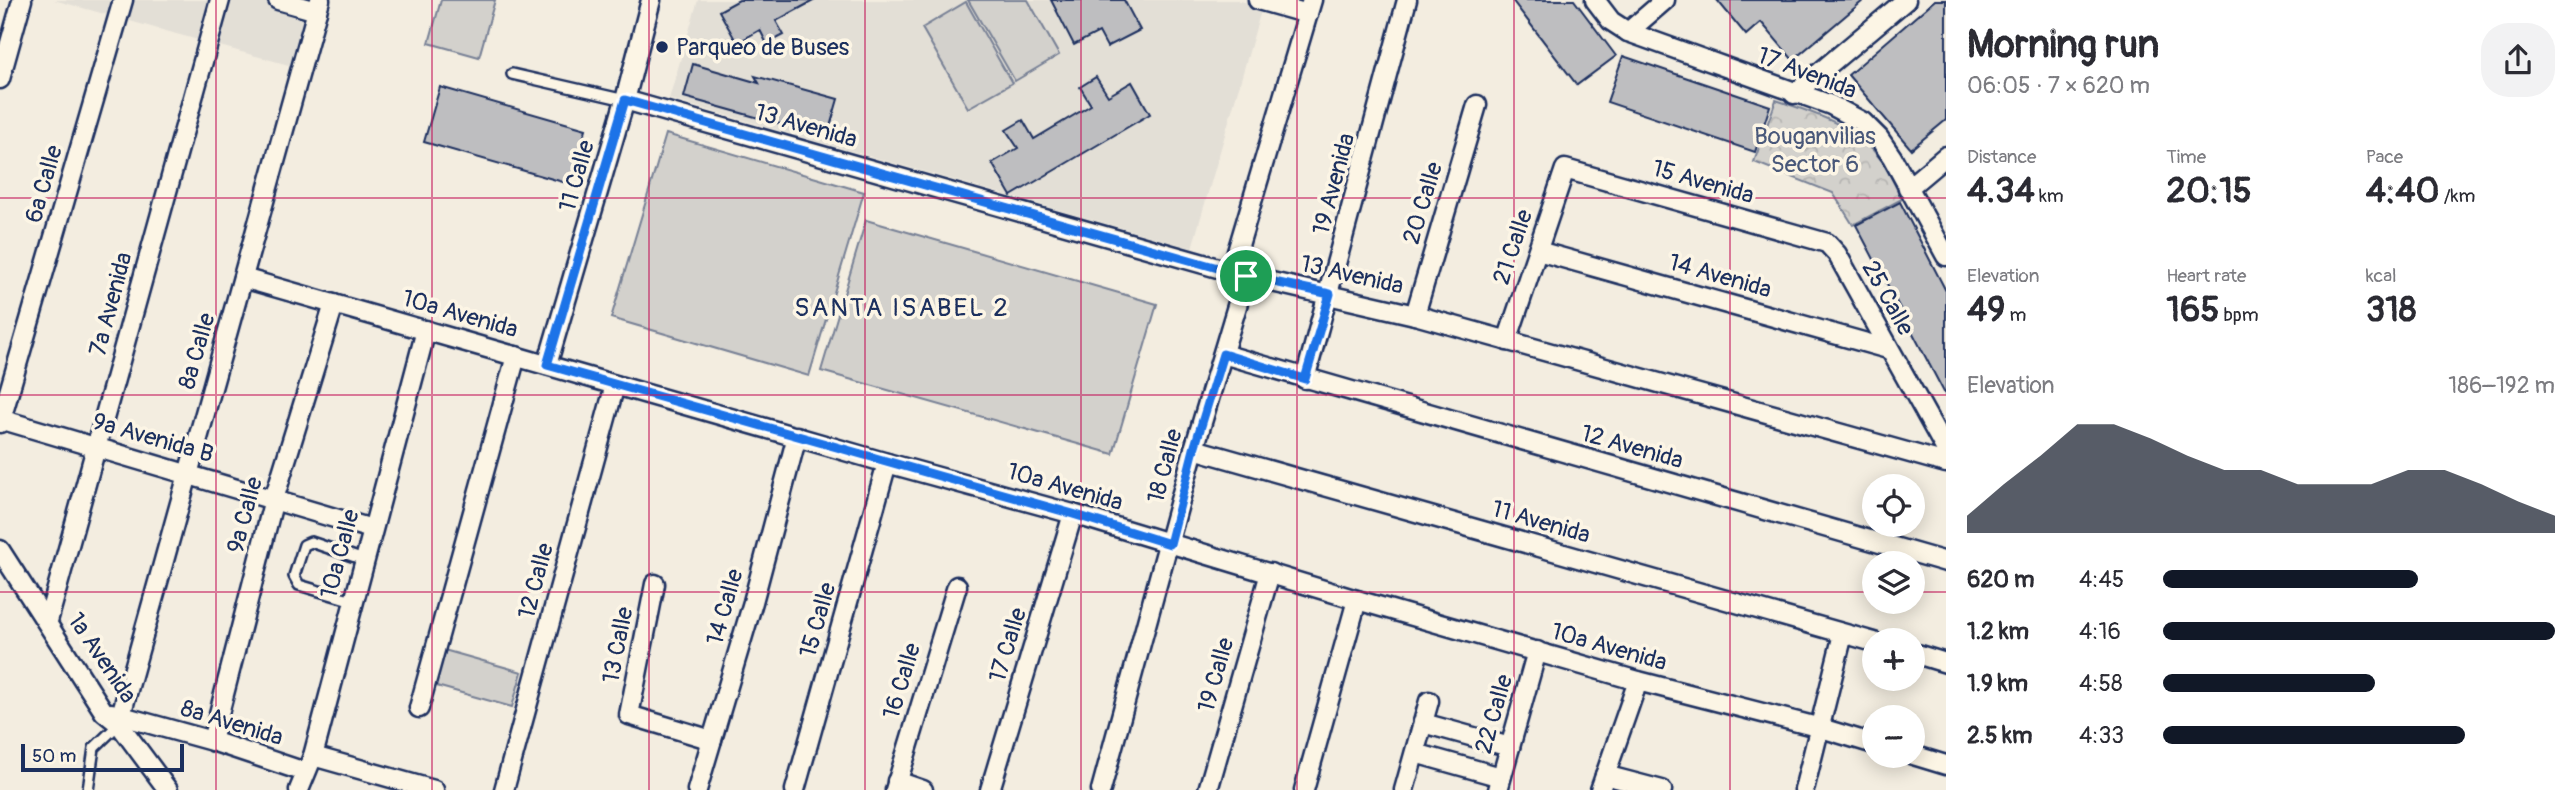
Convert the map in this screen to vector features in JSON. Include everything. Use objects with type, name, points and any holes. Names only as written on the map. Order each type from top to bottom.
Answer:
[{"type":"street","points":[[0,79],[7,28],[22,0]]},
{"type":"street","name":"6a Calle","points":[[0,420],[123,0]]},
{"type":"street","name":"7a Avenida","points":[[48,621],[220,0]]},
{"type":"street","points":[[278,0],[319,6]]},
{"type":"street","name":"11 Calle","points":[[547,365],[625,100],[651,0]]},
{"type":"street","points":[[1258,0],[1310,7]]},
{"type":"street","name":"19 Avenida","points":[[1305,379],[1408,0]]},
{"type":"street","name":"17 Avenida","points":[[1595,0],[1611,21],[1628,32],[1831,105],[1863,122],[1885,146],[1946,257]]},
{"type":"street","points":[[1628,32],[1665,0]]},
{"type":"street","points":[[1794,93],[1906,0]]},
{"type":"street","name":"8a Calle","points":[[115,717],[188,474],[319,6]]},
{"type":"street","name":"18 Calle","points":[[1101,790],[1194,449],[1223,354],[1239,274],[1310,7]]},
{"type":"street","name":"13 Avenida","points":[[625,100],[1239,274],[1415,315],[1946,463]]},
{"type":"street","name":"20 Calle","points":[[1415,315],[1477,105]]},
{"type":"street","points":[[1909,188],[1946,156]]},
{"type":"street","name":"15 Avenida","points":[[1565,169],[1827,243]]},
{"type":"street","name":"21 Calle","points":[[1507,341],[1565,169]]},
{"type":"street","name":"25 Calle","points":[[1827,243],[1837,254],[1946,450]]},
{"type":"street","name":"14 Avenida","points":[[1538,251],[1888,349]]},
{"type":"street","name":"10a Avenida","points":[[243,278],[1073,514],[1638,681],[1821,727],[1862,740]]},
{"type":"street","name":"9a Calle","points":[[212,741],[274,499],[334,304]]},
{"type":"street","name":"10a Calle","points":[[299,790],[309,764],[426,330]]},
{"type":"street","name":"12 Avenida","points":[[1223,354],[1946,562]]},
{"type":"street","points":[[419,708],[516,356]]},
{"type":"street","name":"12 Calle","points":[[504,790],[615,384]]},
{"type":"street","name":"9a Avenida B","points":[[0,420],[372,529]]},
{"type":"street","name":"14 Calle","points":[[697,790],[753,602],[797,436]]},
{"type":"street","name":"11 Avenida","points":[[1194,449],[1862,639]]},
{"type":"street","name":"15 Calle","points":[[795,790],[887,463]]},
{"type":"street","name":"17 Calle","points":[[990,790],[1073,514]]},
{"type":"street","name":"1a Avenida","points":[[0,550],[168,790]]},
{"type":"street","name":"19 Calle","points":[[1208,790],[1270,573]]},
{"type":"street","name":"13 Calle","points":[[655,584],[629,715],[712,740]]},
{"type":"street","name":"16 Calle","points":[[896,785],[957,586]]},
{"type":"street","points":[[1304,790],[1357,600]]},
{"type":"street","points":[[1804,790],[1843,634]]},
{"type":"street","name":"22 Calle","points":[[1500,784],[1537,651]]},
{"type":"street","points":[[1925,657],[1946,663]]},
{"type":"street","points":[[1638,681],[1602,782],[1662,790]]},
{"type":"street","points":[[1404,790],[1429,701]]},
{"type":"street","name":"8a Avenida","points":[[115,717],[309,764],[434,790]]},
{"type":"street","points":[[1423,723],[1510,747]]},
{"type":"street","points":[[1415,753],[1500,784]]},
{"type":"street","points":[[1925,759],[1946,765]]},
{"type":"street","points":[[896,785],[923,790]]},
{"type":"lane","points":[[512,74],[625,100]]},
{"type":"lane","points":[[353,601],[299,585],[294,576],[304,545],[311,542],[364,559]]},
{"type":"lane","points":[[88,790],[94,748],[115,717]]},
{"type":"shaded area","points":[[54,0],[315,0],[296,67]]},
{"type":"shaded area","points":[[698,0],[1237,0],[1262,7],[1192,248],[669,99]]},
{"type":"green space","points":[[441,0],[495,0],[479,57],[429,43]]},
{"type":"green space","points":[[968,0],[1028,0],[1059,55],[1015,81]]},
{"type":"green space","points":[[966,2],[1012,83],[968,108],[922,28]]},
{"type":"green space","name":"Bouganvilias Sector 6","points":[[1776,100],[1834,122],[1860,138],[1882,161],[1902,199],[1853,225],[1833,193],[1754,162]]},
{"type":"green space","points":[[666,134],[864,192],[809,376],[611,318]]},
{"type":"green space","points":[[866,220],[1157,304],[1113,454],[821,371]]},
{"type":"green space","points":[[444,650],[522,672],[512,707],[433,685]]},
{"type":"building","points":[[739,0],[815,0],[776,21],[784,35],[767,44],[760,30],[737,43],[719,11]]},
{"type":"building","points":[[1051,0],[1124,0],[1140,30],[1107,47],[1099,32],[1074,45]]},
{"type":"building","points":[[1512,0],[1574,0],[1616,56],[1577,85]]},
{"type":"building","points":[[1717,0],[1864,0],[1793,60],[1761,22],[1746,35]]},
{"type":"building","points":[[1935,0],[1946,0],[1946,120],[1911,149],[1848,75]]},
{"type":"building","points":[[1623,56],[1770,106],[1755,152],[1607,102]]},
{"type":"building","points":[[693,64],[759,83],[755,76],[838,99],[827,137],[684,97]]},
{"type":"building","points":[[1096,77],[1108,96],[1132,82],[1150,114],[1011,196],[992,163],[1018,148],[1006,130],[1023,120],[1034,139],[1091,105],[1080,87]]},
{"type":"building","points":[[440,87],[586,129],[570,184],[424,142]]},
{"type":"building","points":[[1900,202],[1946,291],[1946,396],[1856,225]]},
{"type":"place","name":"Parqueo de Buses","points":[[662,47]]},
{"type":"district","name":"SANTA ISABEL 2","points":[[902,308]]},
{"type":"route","points":[[625,100],[1246,276],[1330,294],[1305,379],[1223,354],[1194,449],[1170,544],[547,365],[625,100]]}]
